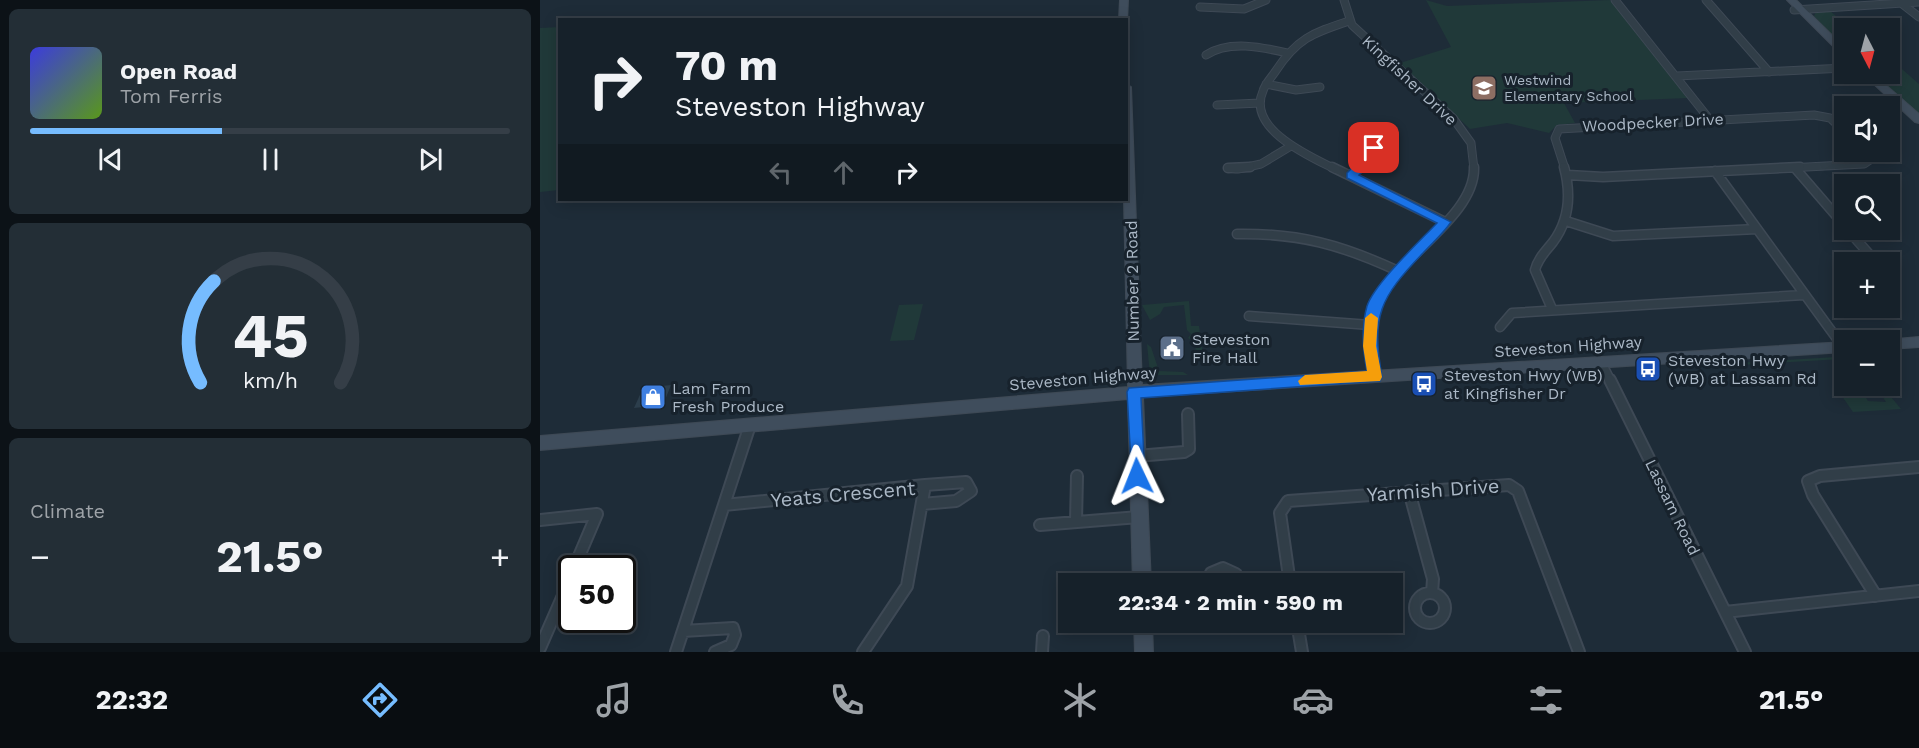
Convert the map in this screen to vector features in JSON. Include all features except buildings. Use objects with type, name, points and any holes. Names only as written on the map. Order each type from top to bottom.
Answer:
[{"type":"main road","points":[[1124,0],[1124,18]]},
{"type":"main road","points":[[1784,0],[1834,43]]},
{"type":"main road","points":[[1791,0],[1798,10]]},
{"type":"main road","points":[[1879,84],[1919,120]]},
{"type":"main road","name":"Number 2 Road","points":[[1128,163],[1142,573]]},
{"type":"main road","points":[[1900,343],[1919,342]]},
{"type":"main road","name":"Steveston Highway","points":[[540,443],[1134,392],[1834,348]]},
{"type":"main road","points":[[1143,633],[1144,652]]},
{"type":"street","points":[[1200,7],[1250,7],[1260,5],[1266,0]]},
{"type":"street","name":"Kingfisher Drive","points":[[1344,0],[1349,21],[1453,118],[1466,135],[1475,154],[1475,175],[1467,195],[1445,222],[1398,271],[1382,291],[1374,306],[1370,325],[1370,346],[1375,377]]},
{"type":"street","points":[[1615,0],[1710,120]]},
{"type":"street","points":[[1706,0],[1769,72]]},
{"type":"street","points":[[1798,10],[1919,2]]},
{"type":"street","points":[[1901,3],[1919,17]]},
{"type":"street","points":[[1349,21],[1307,35],[1287,53],[1266,84],[1260,103],[1268,124],[1291,146],[1445,222]]},
{"type":"street","points":[[1206,55],[1217,49],[1242,47],[1287,53]]},
{"type":"street","points":[[1677,76],[1834,69]]},
{"type":"street","points":[[1266,84],[1296,90],[1320,87]]},
{"type":"street","points":[[1217,105],[1260,103]]},
{"type":"street","name":"Woodpecker Drive","points":[[1552,309],[1535,270],[1566,222],[1570,198],[1568,175],[1556,138],[1559,129],[1814,115],[1834,121]]},
{"type":"street","points":[[1351,175],[1373,155],[1374,142]]},
{"type":"street","points":[[1228,168],[1240,170],[1255,167],[1271,160],[1291,146]]},
{"type":"street","points":[[1568,175],[1603,177],[1795,168],[1867,162]]},
{"type":"street","points":[[1795,168],[1834,214]]},
{"type":"street","points":[[1715,171],[1834,334]]},
{"type":"street","points":[[1566,222],[1608,235],[1620,236],[1757,229]]},
{"type":"street","points":[[1237,234],[1269,233],[1316,238],[1347,246],[1398,271]]},
{"type":"street","points":[[1857,240],[1867,252]]},
{"type":"street","points":[[1500,327],[1512,313],[1804,295]]},
{"type":"street","points":[[1249,316],[1370,325]]},
{"type":"street","name":"Lassam Road","points":[[1600,362],[1745,652]]},
{"type":"street","points":[[1137,456],[1184,452],[1189,449],[1188,414]]},
{"type":"street","points":[[676,652],[750,425]]},
{"type":"street","points":[[1876,596],[1806,480],[1820,476],[1919,467]]},
{"type":"street","points":[[1076,522],[1077,476]]},
{"type":"street","points":[[922,504],[960,500],[967,497],[971,491],[969,484],[963,482],[925,486]]},
{"type":"street","name":"Yarmish Drive","points":[[1289,573],[1280,517],[1283,505],[1297,498],[1509,485],[1518,491],[1579,652]]},
{"type":"street","name":"Yeats Crescent","points":[[724,505],[925,486],[907,586],[863,652]]},
{"type":"street","points":[[1409,491],[1433,579],[1432,593]]},
{"type":"street","points":[[540,520],[597,514],[580,555]]},
{"type":"street","points":[[1041,525],[1139,517]]},
{"type":"street","points":[[1211,573],[1224,568],[1234,573]]},
{"type":"street","points":[[1725,612],[1919,591]]},
{"type":"street","points":[[540,648],[558,607]]},
{"type":"street","points":[[683,631],[733,628],[735,635],[731,645],[715,652]]},
{"type":"street","points":[[1299,633],[1302,652]]},
{"type":"street","points":[[1042,652],[1043,636]]},
{"type":"green space","points":[[1426,0],[1447,6],[1610,0],[1688,98],[1564,103],[1575,123],[1557,125],[1549,133],[1507,123],[1470,129],[1400,63],[1451,47]]},
{"type":"green space","points":[[1830,11],[1838,18],[1834,18],[1834,37],[1814,16],[1816,12]]},
{"type":"green space","points":[[558,27],[558,190],[540,192],[540,28]]},
{"type":"green space","points":[[1900,67],[1919,84],[1919,114],[1885,84],[1900,84]]},
{"type":"green space","points":[[1189,301],[1191,326],[1199,326],[1203,354],[1195,349],[1198,345],[1188,338],[1191,334],[1187,330],[1184,305],[1164,307],[1160,314],[1150,320],[1142,305]]},
{"type":"green space","points":[[923,304],[914,340],[890,341],[899,305]]},
{"type":"green space","points":[[1147,344],[1151,347],[1159,371],[1183,372],[1188,375],[1150,375]]},
{"type":"green space","points":[[1834,357],[1834,359],[1689,368],[1684,366]]},
{"type":"green space","points":[[1842,396],[1865,396],[1868,401],[1886,402],[1882,396],[1890,396],[1901,409],[1853,412]]},
{"type":"slow traffic","points":[[1305,381],[1375,377],[1370,346],[1371,318]]},
{"type":"place","name":"Westwind Elementary School","points":[[1484,88]]},
{"type":"place","name":"Steveston Fire Hall","points":[[1172,348]]},
{"type":"place","name":"Steveston Hwy (WB) at Lassam Rd","points":[[1648,369]]},
{"type":"place","name":"Steveston Hwy (WB) at Kingfisher Dr","points":[[1424,384]]},
{"type":"place","name":"Lam Farm Fresh Produce","points":[[653,397]]},
{"type":"route","points":[[1137,476],[1134,392],[1375,377],[1370,346],[1370,325],[1374,306],[1382,291],[1398,271],[1445,222],[1351,175],[1373,155],[1374,148]]}]
